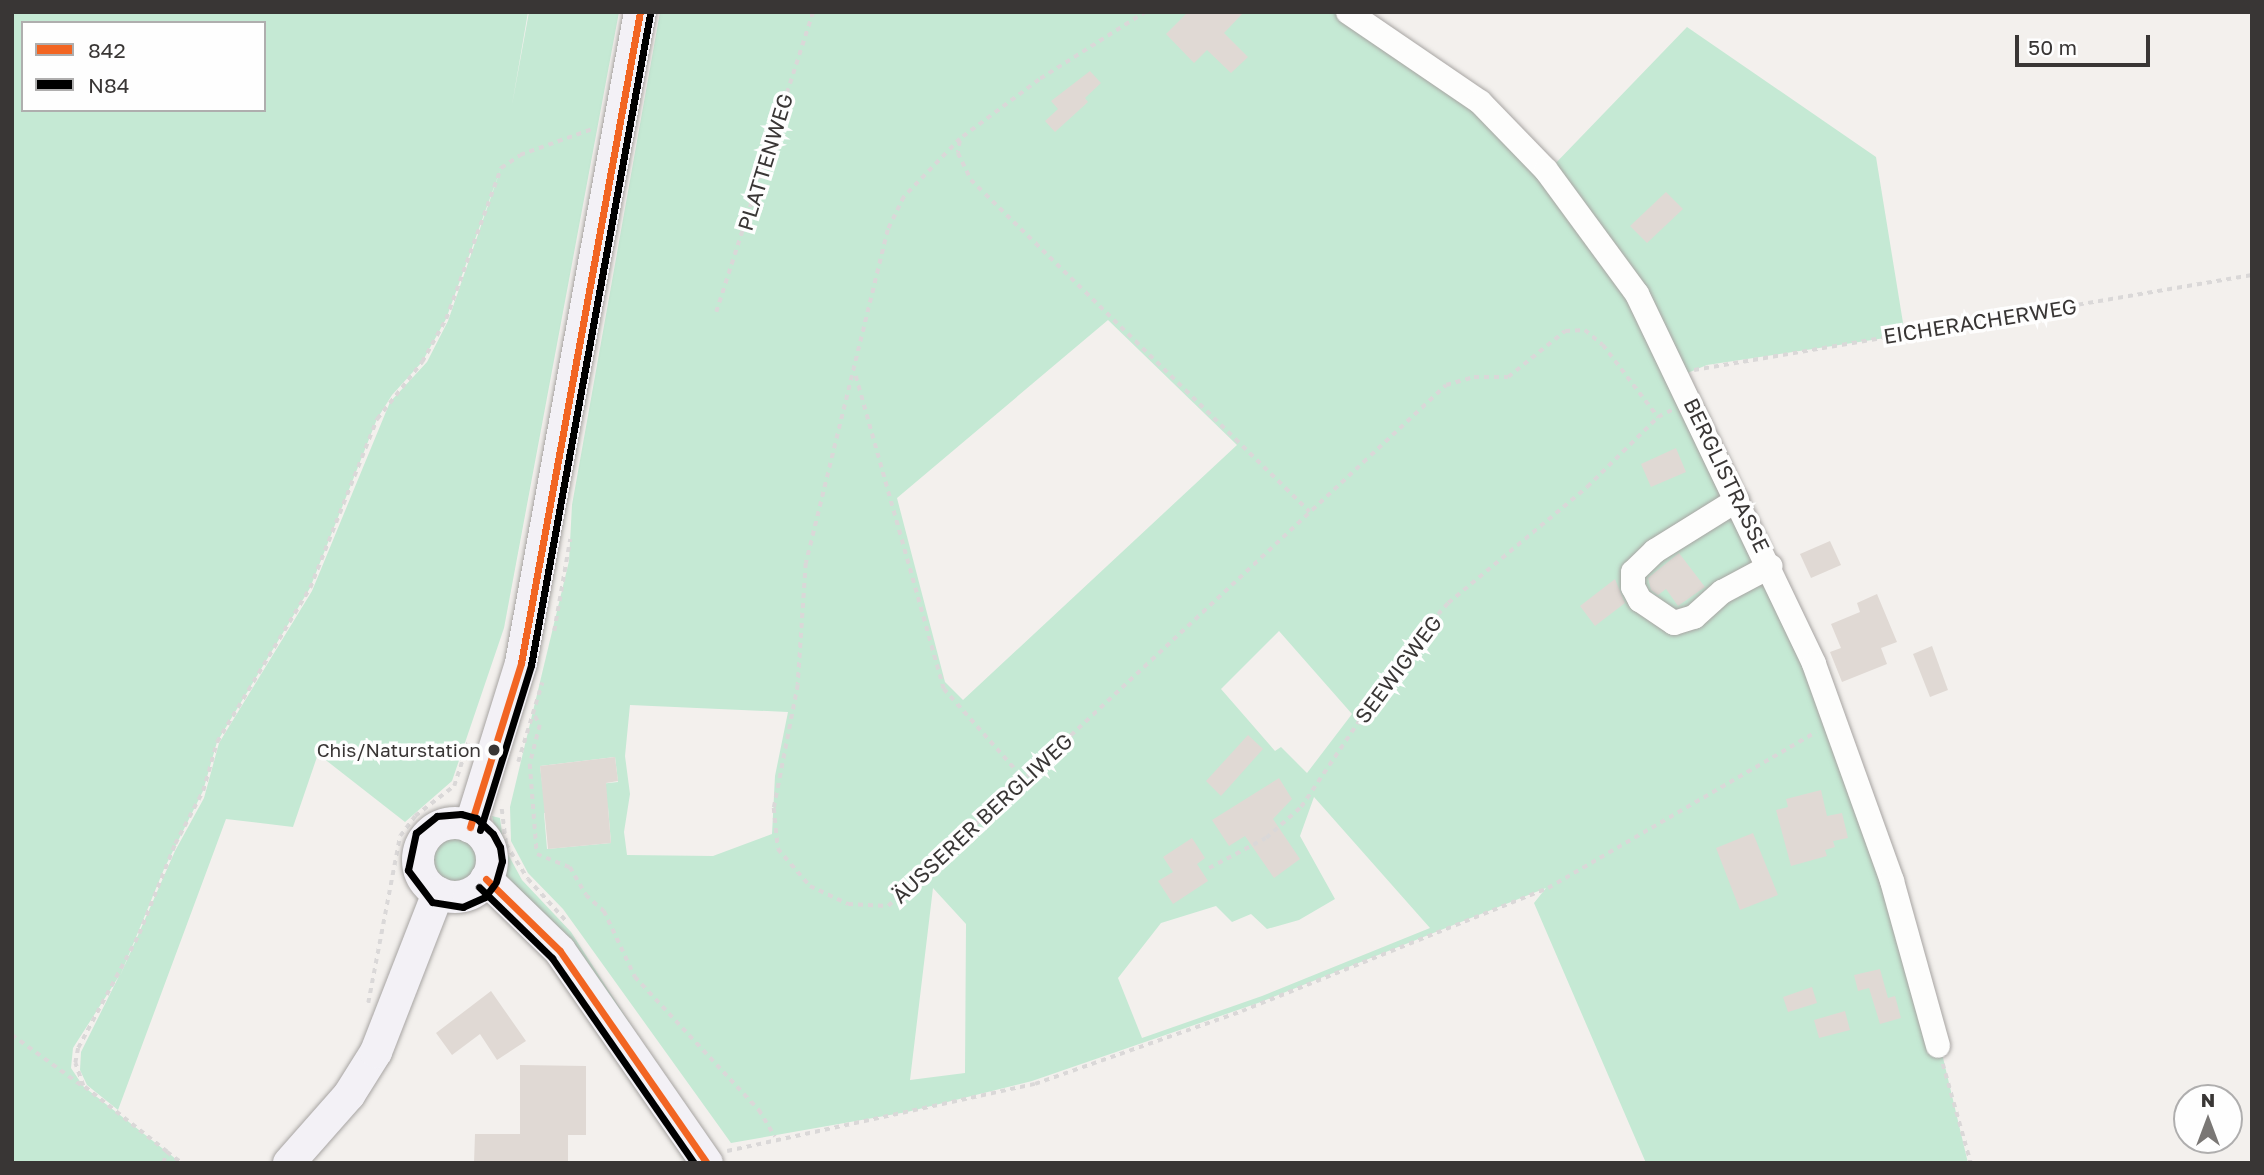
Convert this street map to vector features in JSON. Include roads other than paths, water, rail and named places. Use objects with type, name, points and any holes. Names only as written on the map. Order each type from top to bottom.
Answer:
[{"type":"main road","points":[[470,827],[502,732],[533,604],[640,12]]},
{"type":"main road","points":[[289,1163],[365,1072],[380,1008],[430,885],[418,858],[432,831],[450,824],[470,827],[490,849],[486,879],[470,894],[430,885]]},
{"type":"main road","points":[[486,879],[560,951],[707,1163]]},
{"type":"street","name":"BERGLISTRASSE","points":[[1348,12],[1480,102],[1546,170],[1637,293],[1771,566],[1837,722],[1892,881],[1938,1046]]},
{"type":"street","points":[[1737,500],[1655,551],[1633,572],[1633,587],[1640,600],[1675,623],[1694,617],[1722,592],[1771,566]]},
{"type":"place","name":"Chis/Naturstation","points":[[494,750]]}]
